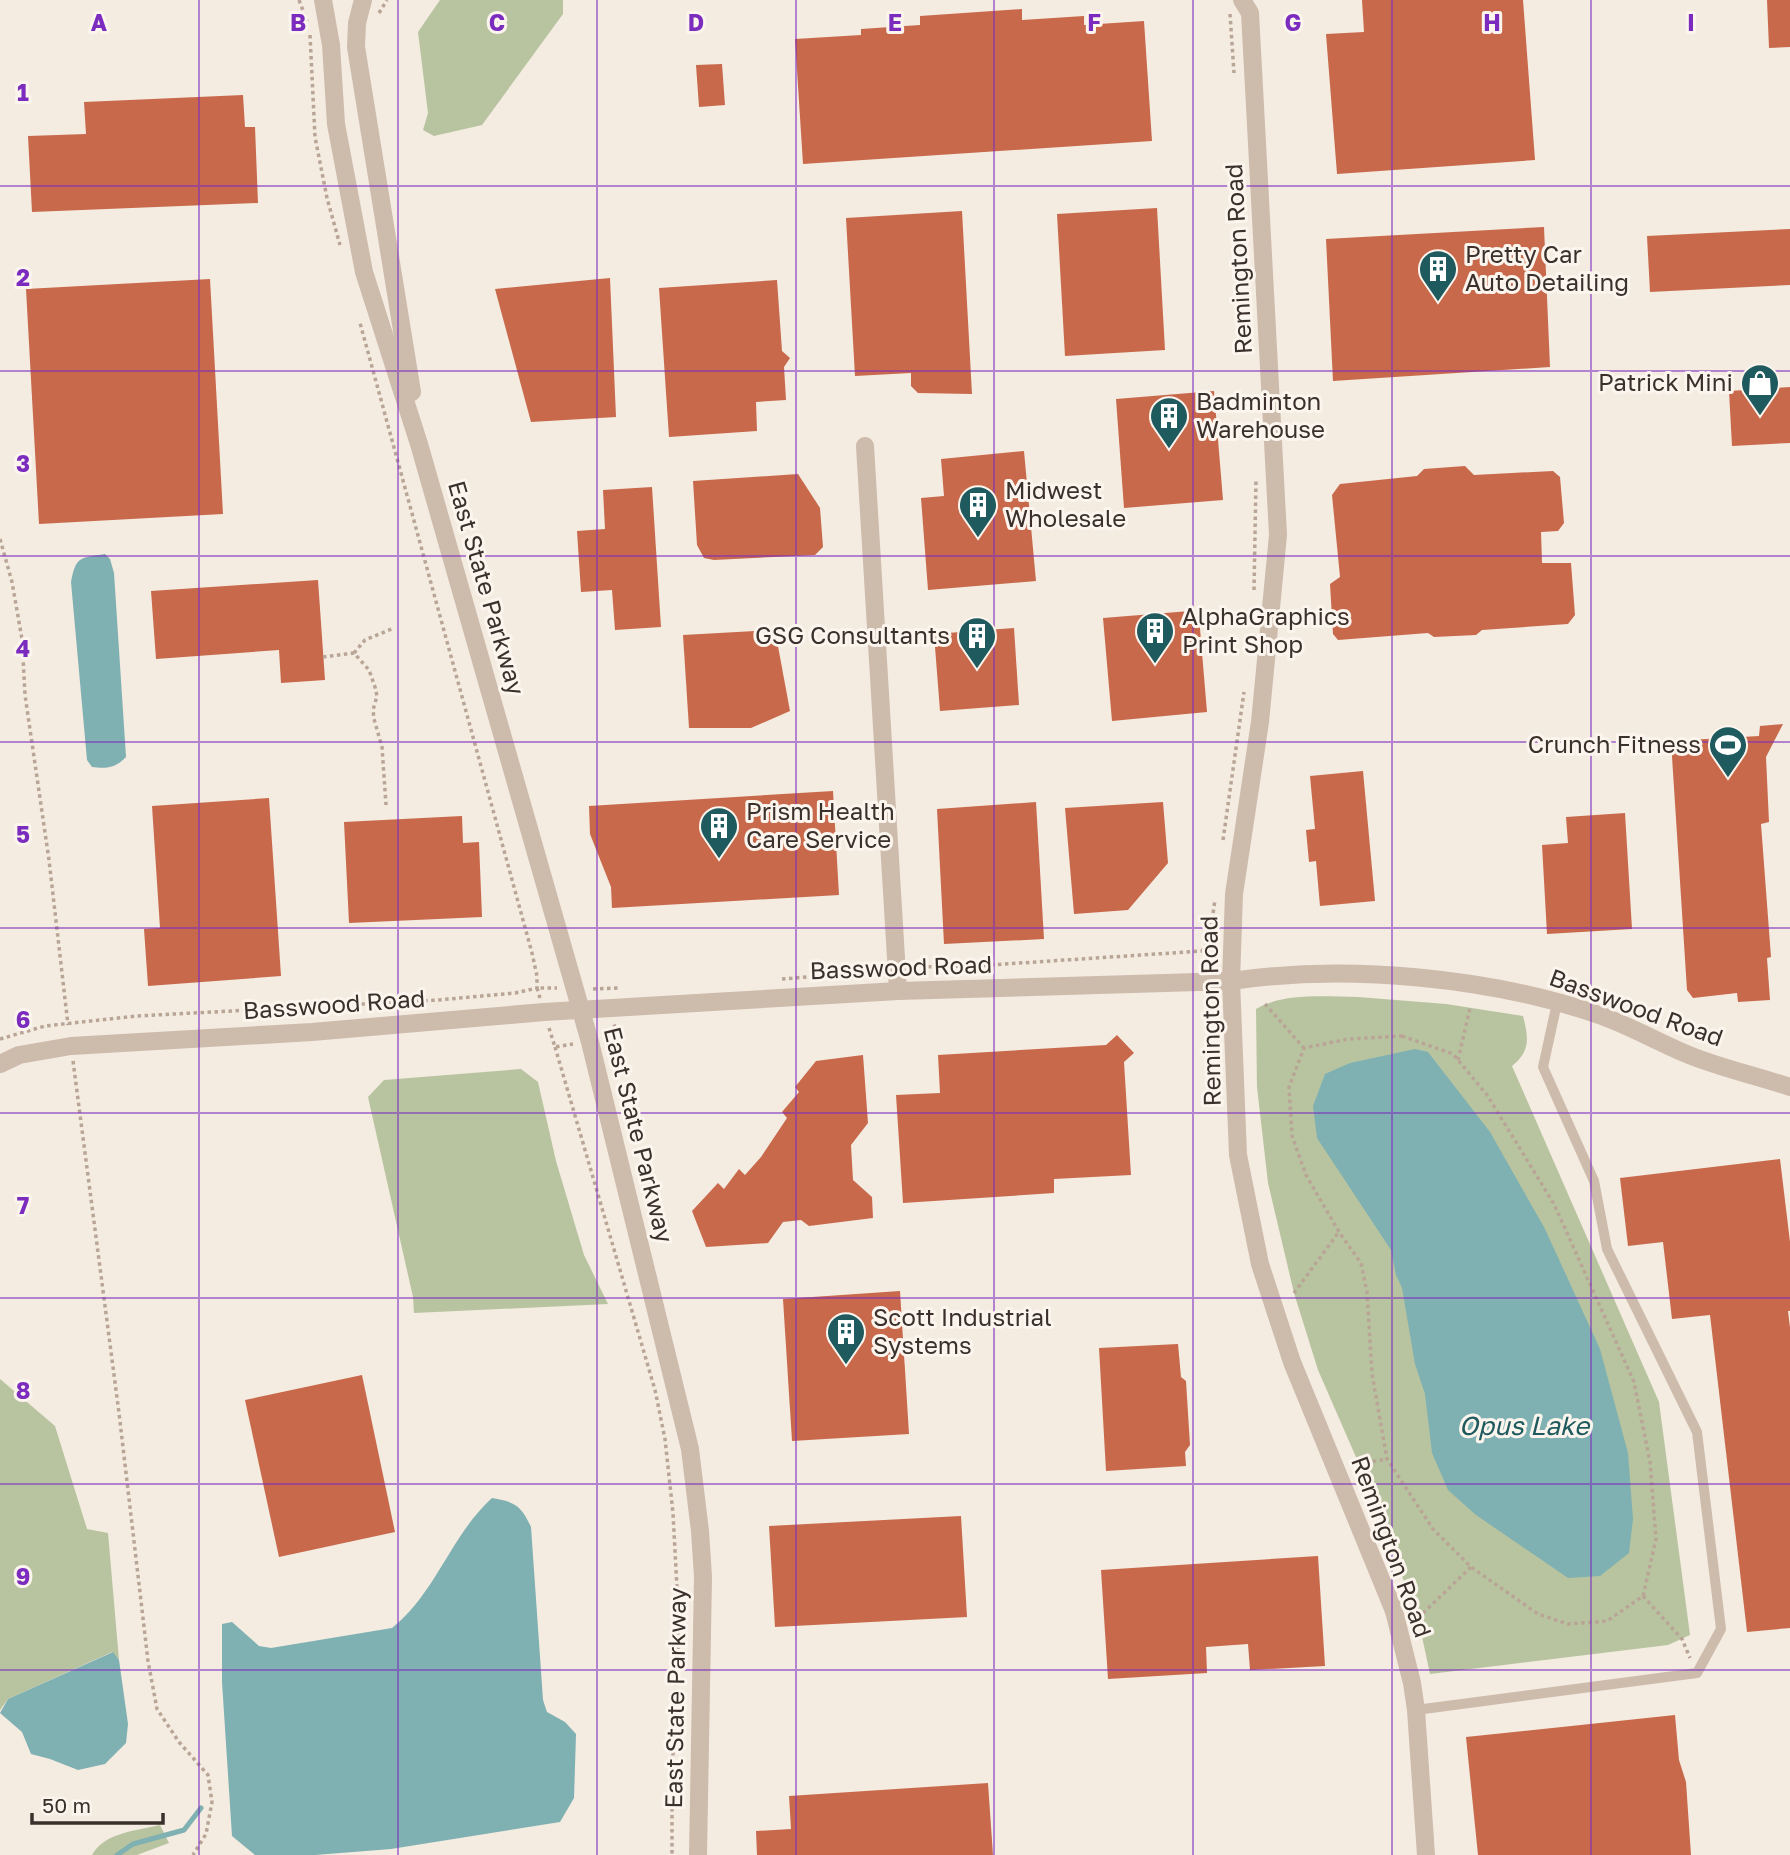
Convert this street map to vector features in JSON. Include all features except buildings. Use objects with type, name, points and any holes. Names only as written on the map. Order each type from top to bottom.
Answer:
[{"type":"street","name":"East State Parkway","points":[[323,0],[331,45],[337,124],[364,272],[419,444],[581,1010],[682,1416],[695,1486],[703,1577],[698,1855]]},
{"type":"street","name":"East State Parkway","points":[[363,0],[357,23],[356,47],[404,334],[419,444]]},
{"type":"street","name":"Remington Road","points":[[1245,6],[1278,535],[1259,722],[1234,894],[1230,981],[1238,1155],[1260,1264],[1292,1362],[1394,1611],[1416,1710],[1426,1855]]},
{"type":"street","points":[[865,446],[898,991]]},
{"type":"street","name":"Basswood Road","points":[[0,1064],[19,1055],[71,1046],[312,1032],[581,1010],[898,991],[1230,981],[1275,975],[1346,973],[1514,990],[1603,1017],[1691,1056],[1790,1087]]},
{"type":"lane","points":[[1416,1710],[1697,1673],[1721,1629],[1697,1432],[1606,1249],[1594,1181],[1543,1068],[1557,1003]]},
{"type":"path","points":[[299,0],[308,22]]},
{"type":"path","points":[[1234,75],[1245,6]]},
{"type":"path","points":[[310,32],[315,137],[342,254]]},
{"type":"path","points":[[0,1039],[45,1026],[68,1023],[163,1014],[448,999],[515,993],[537,988],[532,953],[359,318]]},
{"type":"path","points":[[1253,597],[1255,470]]},
{"type":"path","points":[[0,539],[12,582],[22,639],[26,695],[119,1413],[148,1661],[157,1709],[179,1742],[208,1774],[210,1784],[212,1802],[206,1835],[193,1855]]},
{"type":"path","points":[[323,657],[354,653],[365,640],[394,628]]},
{"type":"path","points":[[354,653],[369,670],[376,687],[374,719],[382,747],[386,805]]},
{"type":"path","points":[[1222,850],[1244,688]]},
{"type":"path","points":[[1202,951],[1209,942],[1217,889]]},
{"type":"path","points":[[1265,1004],[1304,1048]]},
{"type":"path","points":[[1458,1060],[1470,1008]]},
{"type":"path","points":[[1402,1036],[1453,1054],[1488,1095],[1554,1204],[1634,1382],[1650,1462],[1656,1539],[1643,1596],[1607,1621],[1568,1624],[1538,1614],[1471,1567],[1433,1529],[1387,1459],[1372,1374],[1367,1292],[1361,1263],[1339,1232],[1306,1175],[1292,1136],[1289,1087],[1304,1048],[1348,1039],[1402,1036]]},
{"type":"path","points":[[555,1047],[654,1390],[665,1439],[673,1513],[679,1626],[671,1775],[672,1855]]},
{"type":"path","points":[[1294,1293],[1339,1232]]},
{"type":"path","points":[[1359,1464],[1387,1459]]},
{"type":"path","points":[[1418,1618],[1471,1567]]},
{"type":"path","points":[[1643,1596],[1682,1639],[1697,1673]]},
{"type":"green space","points":[[440,0],[563,0],[563,14],[482,125],[434,136],[423,130],[428,113],[418,32]]},
{"type":"green space","points":[[1358,997],[1446,1004],[1523,1016],[1526,1031],[1525,1050],[1512,1066],[1659,1402],[1690,1635],[1668,1645],[1430,1674],[1418,1618],[1359,1464],[1318,1370],[1294,1293],[1268,1183],[1257,1087],[1256,1009],[1293,998]]},
{"type":"green space","points":[[521,1069],[538,1082],[556,1161],[584,1255],[608,1304],[414,1313],[413,1297],[368,1097],[384,1080]]},
{"type":"green space","points":[[0,1379],[55,1426],[87,1529],[108,1533],[119,1660],[112,1652],[8,1699],[0,1710]]},
{"type":"green space","points":[[160,1825],[169,1843],[137,1855],[92,1855],[105,1841],[113,1837]]},
{"type":"water","points":[[105,554],[110,559],[114,573],[126,757],[114,766],[102,768],[92,767],[87,760],[71,582],[80,560]]},
{"type":"water","name":"Opus Lake","points":[[1415,1049],[1428,1052],[1490,1132],[1545,1229],[1600,1349],[1628,1453],[1633,1519],[1629,1553],[1600,1576],[1568,1578],[1476,1515],[1448,1490],[1432,1453],[1425,1394],[1415,1364],[1402,1288],[1396,1275],[1391,1250],[1317,1138],[1313,1106],[1325,1074],[1350,1063]]},
{"type":"water","points":[[492,1498],[516,1506],[531,1527],[543,1700],[547,1712],[565,1722],[576,1734],[574,1798],[560,1822],[391,1849],[315,1855],[255,1855],[232,1836],[222,1682],[222,1624],[232,1622],[259,1646],[271,1648],[392,1628],[420,1598],[465,1529]]},
{"type":"water","points":[[113,1652],[119,1660],[128,1724],[126,1743],[105,1764],[78,1770],[31,1754],[22,1732],[0,1713],[8,1699]]},
{"type":"waterway","points":[[117,1855],[133,1844],[184,1830],[201,1808]]},
{"type":"place","name":"Pretty Car Auto Detailing","points":[[1438,303]]},
{"type":"place","name":"Patrick Mini","points":[[1760,417]]},
{"type":"place","name":"Badminton Warehouse","points":[[1169,450]]},
{"type":"place","name":"Midwest Wholesale","points":[[978,539]]},
{"type":"place","name":"AlphaGraphics Print Shop","points":[[1155,665]]},
{"type":"place","name":"GSG Consultants","points":[[977,670]]},
{"type":"place","name":"Crunch Fitness","points":[[1728,779]]},
{"type":"place","name":"Prism Health Care Service","points":[[719,860]]},
{"type":"place","name":"Scott Industrial Systems","points":[[846,1366]]}]
